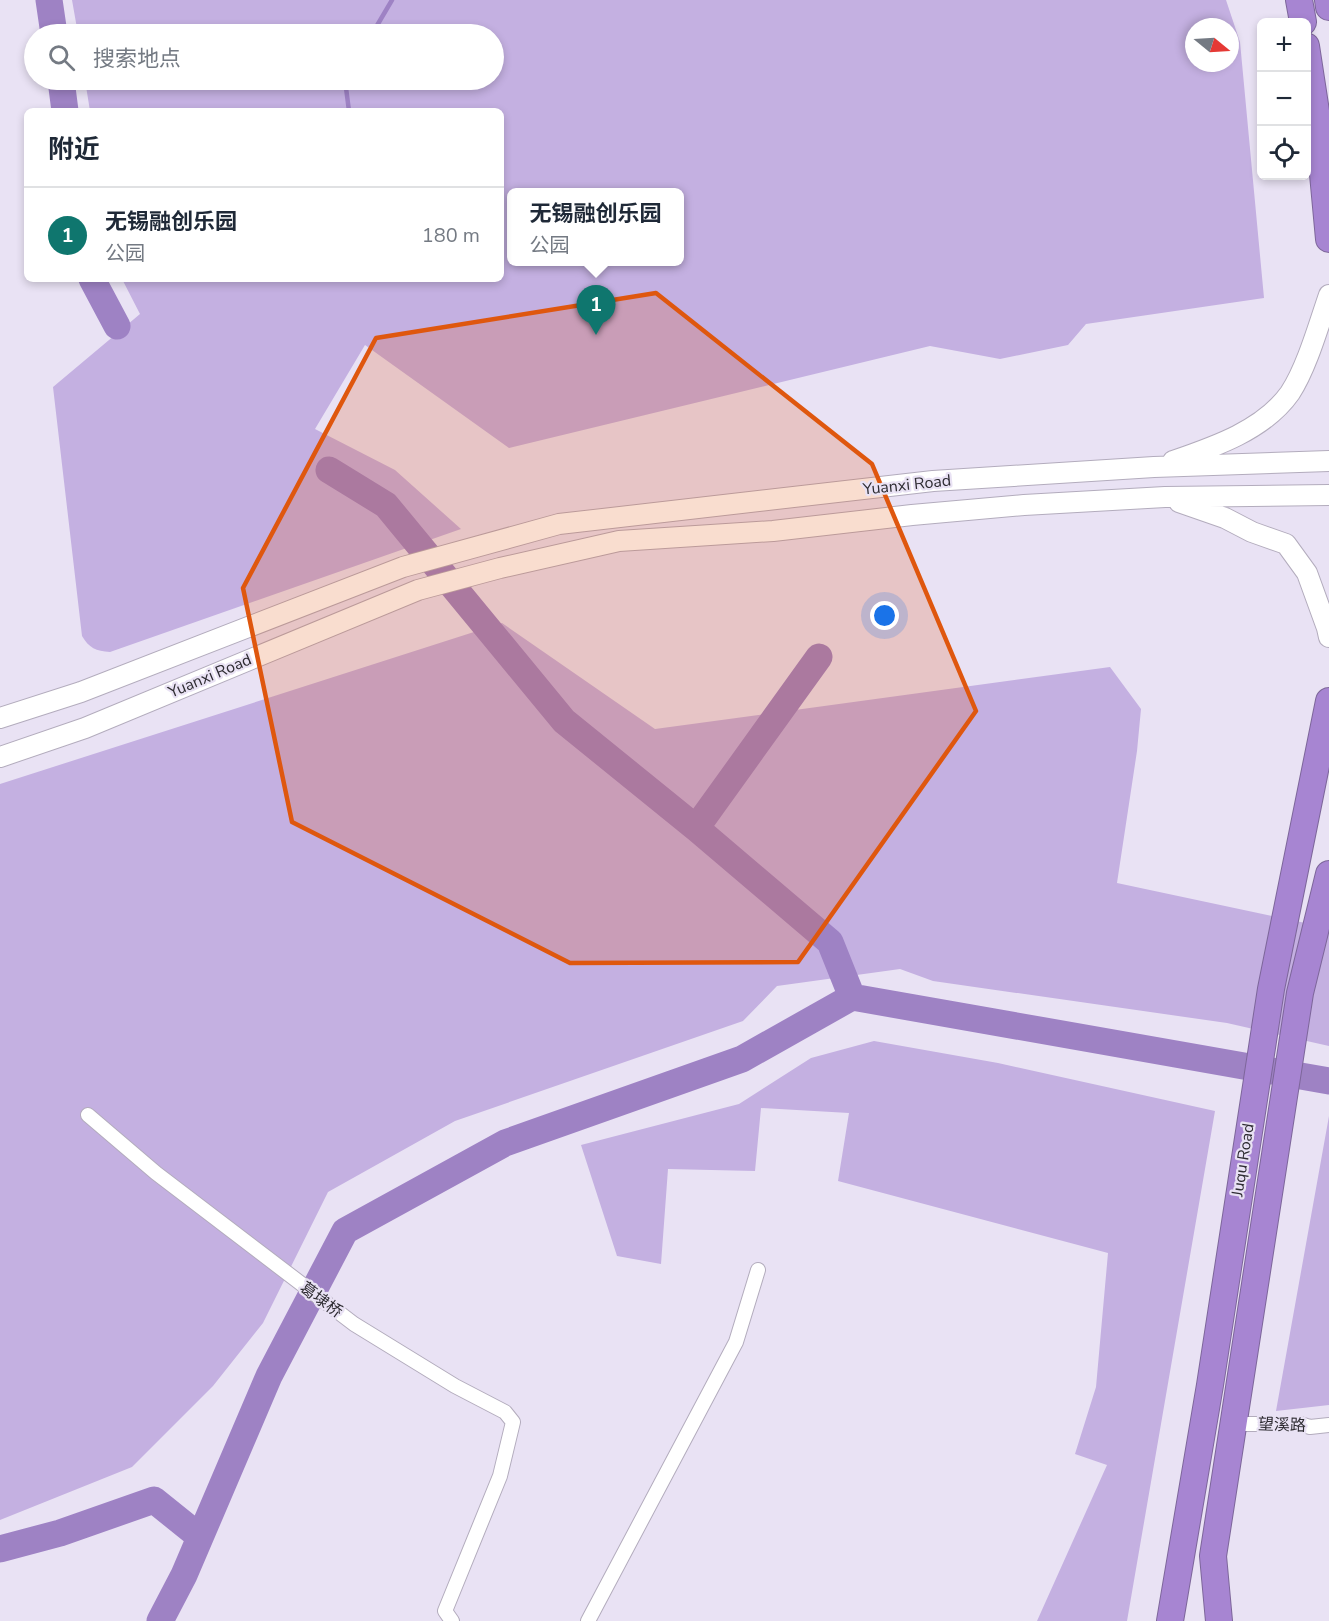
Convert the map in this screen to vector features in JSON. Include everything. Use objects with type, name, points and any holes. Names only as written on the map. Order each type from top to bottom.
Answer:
[{"type":"highway","points":[[1299,0],[1302,18]]},
{"type":"highway","points":[[1328,0],[1329,7]]},
{"type":"highway","points":[[1310,72],[1319,131],[1329,239]]},
{"type":"highway","name":"Juqu Road","points":[[1170,1621],[1210,1385],[1271,989],[1329,701]]},
{"type":"highway","name":"Juqu Road","points":[[1219,1621],[1213,1556],[1300,993],[1329,874]]},
{"type":"highway","points":[[1201,1621],[1213,1556]]},
{"type":"main road","points":[[1154,467],[1208,448],[1264,419],[1290,393],[1329,295]]},
{"type":"main road","name":"Yuanxi Road","points":[[0,718],[81,692],[404,567],[559,524],[933,481],[1154,467],[1329,461]]},
{"type":"main road","name":"Yuanxi Road","points":[[0,757],[85,728],[418,590],[500,568],[619,541],[773,531],[1024,505],[1165,497],[1329,495]]},
{"type":"main road","points":[[1165,497],[1225,518],[1252,532],[1286,544],[1306,573],[1328,628],[1329,638]]},
{"type":"street","name":"葛埭桥","points":[[88,1115],[156,1173],[288,1276],[354,1324],[455,1386],[505,1412],[513,1422],[500,1476],[445,1611],[452,1621]]},
{"type":"street","points":[[588,1621],[736,1342],[758,1270]]},
{"type":"street","name":"望溪路","points":[[1234,1424],[1300,1424],[1310,1427],[1329,1425]]},
{"type":"highlighted area","points":[[656,293],[872,464],[976,711],[798,962],[570,963],[292,822],[243,588],[376,338]]},
{"type":"shaded area","points":[[72,0],[1226,0],[1232,18],[1185,18],[1185,72],[1239,72],[1239,39],[1264,298],[1086,324],[1068,345],[1000,359],[930,346],[509,448],[365,345],[315,429],[395,470],[461,529],[110,652],[90,646],[82,636],[53,387],[140,314],[124,282],[504,282],[504,108],[90,108],[87,90],[504,90],[504,24],[76,24]]},
{"type":"shaded area","points":[[502,623],[655,729],[1110,667],[1141,709],[1117,883],[1329,928],[1329,1046],[1227,1023],[933,981],[900,969],[777,986],[743,1021],[455,1121],[328,1192],[263,1323],[213,1386],[132,1467],[0,1520],[0,784]]},
{"type":"shaded area","points":[[874,1041],[998,1063],[1215,1111],[1127,1621],[1037,1621],[1107,1465],[1075,1454],[1096,1387],[1108,1253],[838,1181],[849,1113],[761,1108],[755,1171],[668,1169],[661,1264],[617,1256],[581,1145],[739,1104],[811,1058]]},
{"type":"shaded area","points":[[1329,1116],[1329,1405],[1276,1411]]},
{"type":"waterway","points":[[49,0],[53,24]]},
{"type":"waterway","points":[[378,24],[392,0]]},
{"type":"waterway","points":[[62,90],[65,108]]},
{"type":"waterway","points":[[346,90],[349,108]]},
{"type":"waterway","points":[[94,282],[117,326]]},
{"type":"waterway","points":[[160,1621],[184,1575],[269,1376],[345,1231],[505,1143],[742,1059],[852,997],[830,942],[696,828],[564,721],[386,505],[329,470]]},
{"type":"waterway","points":[[696,828],[819,657]]},
{"type":"waterway","points":[[852,997],[1329,1081]]},
{"type":"waterway","points":[[0,1549],[60,1533],[154,1500],[200,1537]]},
{"type":"place","name":"无锡融创乐园","points":[[596,335]]}]
